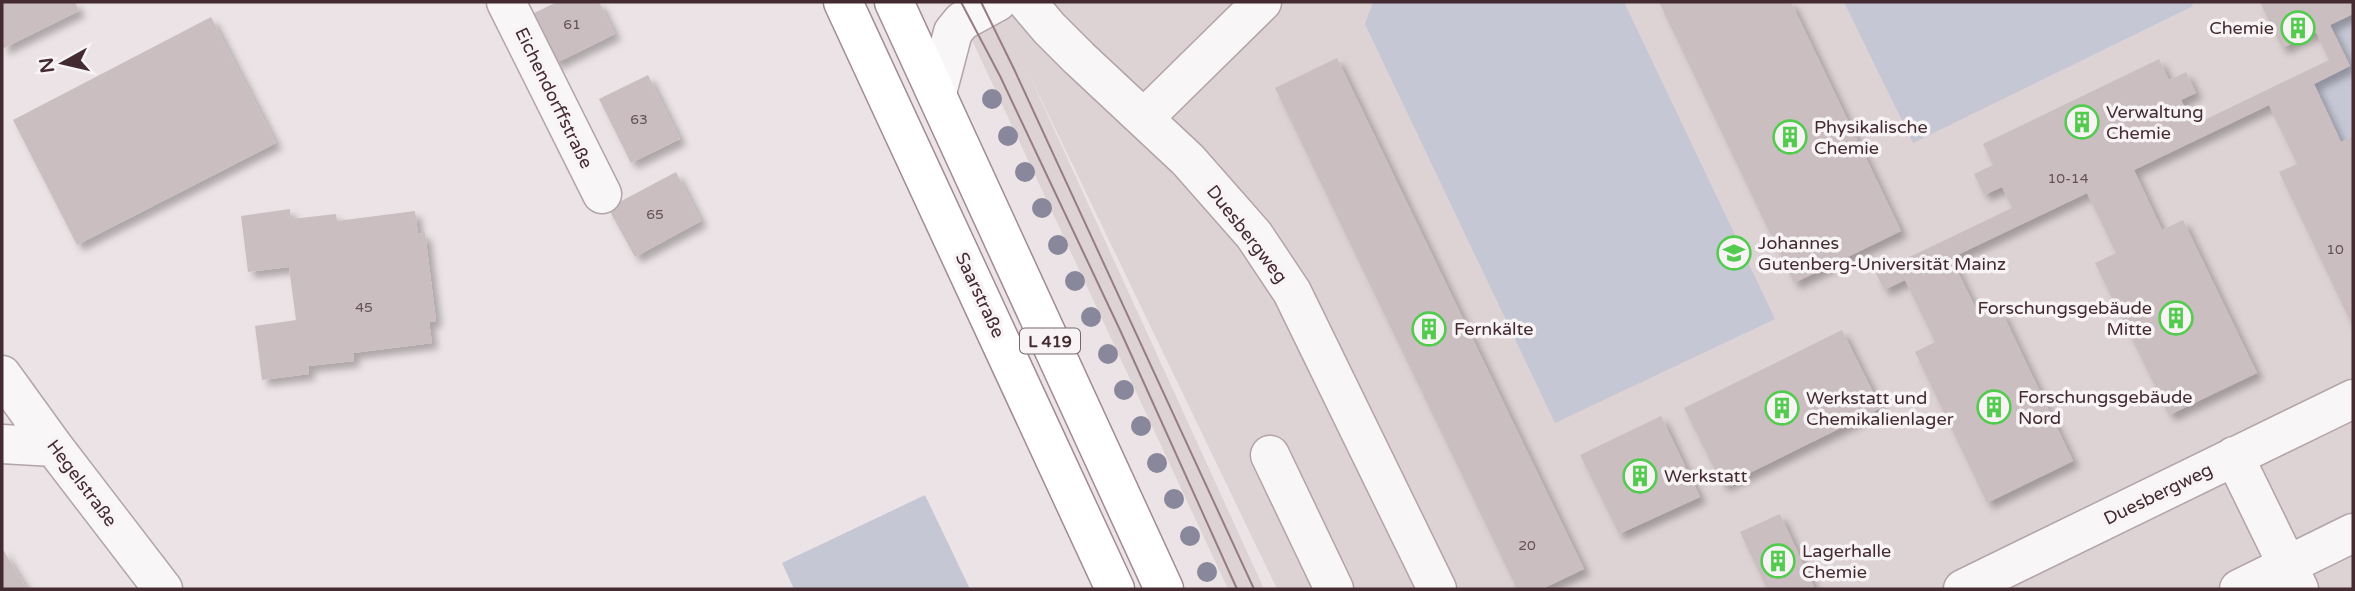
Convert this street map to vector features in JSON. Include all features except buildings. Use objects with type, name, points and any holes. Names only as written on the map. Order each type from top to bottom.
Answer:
[{"type":"highway","name":"Saarstraße","points":[[843,2],[1115,589]]},
{"type":"highway","name":"L 419","points":[[894,2],[1164,589]]},
{"type":"street","name":"Eichendorffstraße","points":[[506,2],[602,194]]},
{"type":"street","points":[[937,93],[953,32],[962,21],[997,2]]},
{"type":"street","name":"Duesbergweg","points":[[1027,2],[1072,51],[1188,160],[1245,226],[1292,292],[1437,589]]},
{"type":"street","points":[[1144,118],[1262,2]]},
{"type":"street","name":"Hegelstraße","points":[[2,375],[163,589]]},
{"type":"street","name":"Duesbergweg","points":[[1977,586],[2353,399]]},
{"type":"street","points":[[2,444],[54,447]]},
{"type":"street","points":[[1270,456],[1334,589]]},
{"type":"street","points":[[2234,456],[2293,577]]},
{"type":"street","points":[[2239,589],[2293,577],[2353,533]]},
{"type":"shaded area","name":"Johannes Gutenberg-Universität Mainz","points":[[989,2],[2353,2],[2353,589],[1277,589],[1027,70],[1264,589],[1228,589],[972,40],[979,31],[997,22],[1004,23]]},
{"type":"shaded area","points":[[1373,2],[1624,2],[1775,319],[1555,423],[1365,24]]},
{"type":"shaded area","points":[[1844,2],[2191,2],[2193,6],[1913,143]]},
{"type":"shaded area","points":[[2353,14],[2353,136],[2341,142],[2314,84],[2350,66],[2330,25]]},
{"type":"shaded area","points":[[925,495],[970,589],[794,589],[782,563]]},
{"type":"tram line","points":[[961,2],[1000,76],[1120,330],[1237,589]]},
{"type":"tram line","points":[[981,2],[1254,589]]},
{"type":"place","name":"Chemie","points":[[2298,28]]},
{"type":"place","name":"Verwaltung Chemie","points":[[2082,122]]},
{"type":"place","name":"Physikalische Chemie","points":[[1790,137]]},
{"type":"place","name":"Johannes Gutenberg-Universität Mainz","points":[[1734,253]]},
{"type":"place","name":"Forschungsgebäude Mitte","points":[[2176,318]]},
{"type":"place","name":"Fernkälte","points":[[1429,329]]},
{"type":"place","name":"Forschungsgebäude Nord","points":[[1994,407]]},
{"type":"place","name":"Werkstatt und Chemikalienlager","points":[[1782,408]]},
{"type":"place","name":"Werkstatt","points":[[1640,476]]},
{"type":"place","name":"Lagerhalle Chemie","points":[[1778,561]]}]
